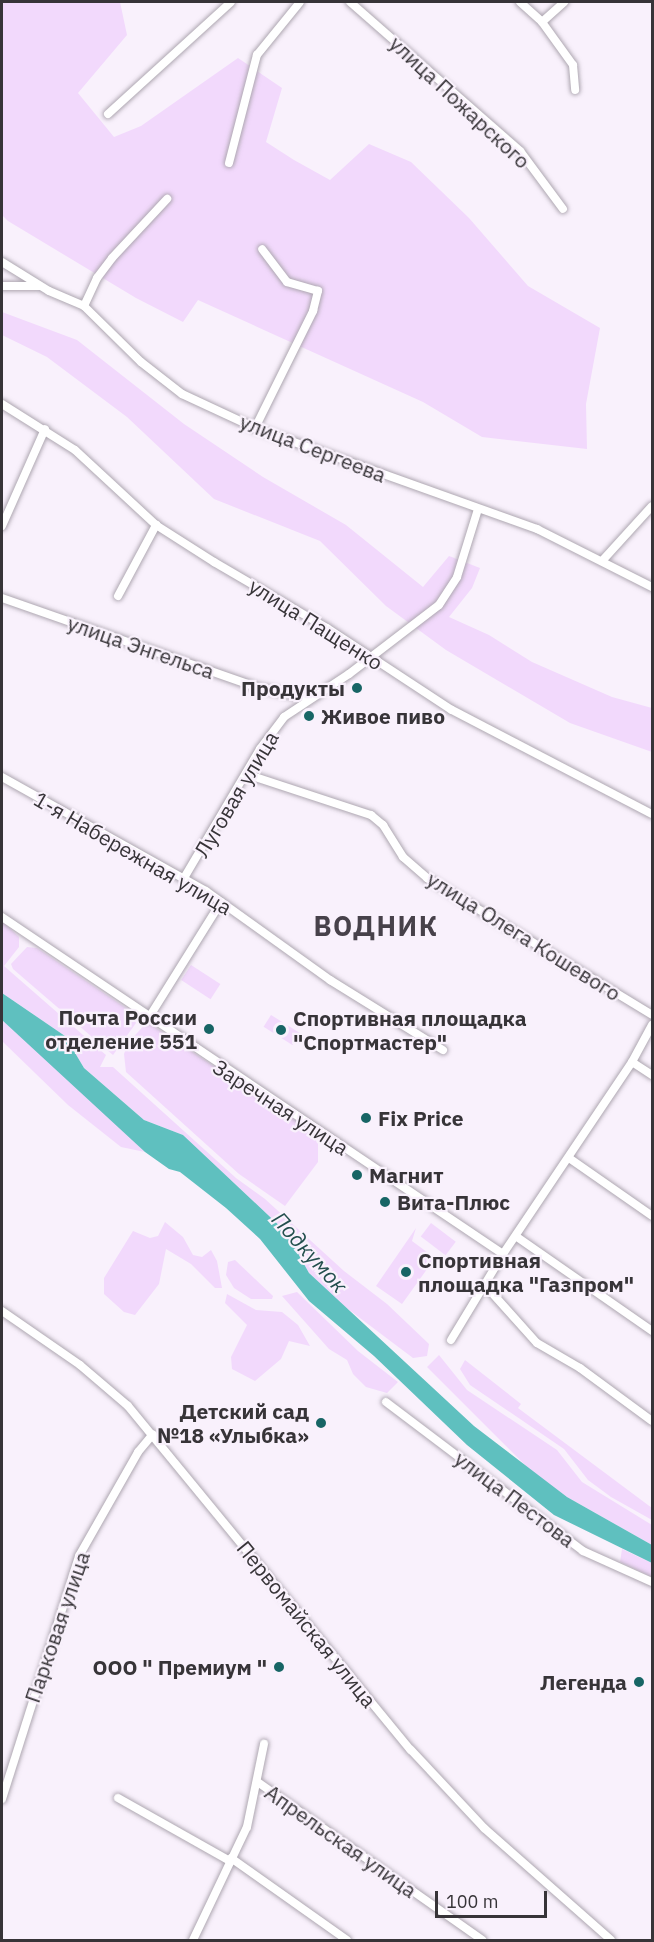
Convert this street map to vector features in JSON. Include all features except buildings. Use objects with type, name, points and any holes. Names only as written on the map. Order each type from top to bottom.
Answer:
[{"type":"street","points":[[108,114],[231,2]]},
{"type":"street","points":[[229,163],[257,55],[300,2]]},
{"type":"street","name":"улица Пожарского","points":[[350,2],[520,152],[563,209]]},
{"type":"street","points":[[520,2],[542,22],[573,64],[575,90]]},
{"type":"street","points":[[542,22],[564,2]]},
{"type":"street","points":[[84,306],[97,278],[112,258],[167,199]]},
{"type":"street","points":[[255,428],[313,310],[318,291],[287,282],[262,249]]},
{"type":"street","name":"улица Сергеева","points":[[2,262],[40,285],[84,306],[141,362],[182,394],[255,428],[537,529],[652,587]]},
{"type":"street","points":[[2,286],[40,285]]},
{"type":"street","name":"улица Пащенко","points":[[2,404],[45,429],[96,466],[156,525],[470,720],[652,814]]},
{"type":"street","points":[[2,523],[45,429]]},
{"type":"street","points":[[602,561],[652,506]]},
{"type":"street","name":"Луговая улица","points":[[184,878],[271,733],[291,710],[313,698],[439,605],[457,577],[478,509]]},
{"type":"street","points":[[118,596],[156,525]]},
{"type":"street","name":"улица Энгельса","points":[[2,598],[281,694],[313,698]]},
{"type":"street","points":[[281,694],[289,699],[291,710]]},
{"type":"street","name":"улица Олега Кошевого","points":[[246,774],[371,815],[383,825],[403,857],[435,884],[505,927],[549,949],[652,1015]]},
{"type":"street","name":"1-я Набережная улица","points":[[2,777],[184,878],[330,980],[443,1050]]},
{"type":"street","points":[[148,1019],[221,902]]},
{"type":"street","name":"Заречная улица","points":[[2,917],[148,1019],[503,1254]]},
{"type":"street","points":[[452,1340],[503,1254],[517,1237],[632,1062],[652,1024]]},
{"type":"street","points":[[632,1062],[652,1075]]},
{"type":"street","points":[[568,1158],[652,1216]]},
{"type":"street","points":[[517,1237],[652,1331]]},
{"type":"street","points":[[484,1284],[537,1343],[580,1368],[652,1421]]},
{"type":"street","name":"Первомайская улица","points":[[2,1311],[107,1387],[153,1434],[315,1638],[411,1749],[484,1828],[611,1941]]},
{"type":"street","name":"улица Пестова","points":[[386,1402],[583,1551],[652,1582]]},
{"type":"street","name":"Парковая улица","points":[[2,1799],[79,1556],[138,1452],[153,1434]]},
{"type":"street","points":[[193,1941],[247,1827],[259,1784],[264,1744]]},
{"type":"street","name":"Апрельская улица","points":[[259,1784],[482,1941]]},
{"type":"street","points":[[118,1798],[230,1859],[347,1941]]},
{"type":"shaded area","points":[[2,2],[120,2],[127,35],[78,93],[114,137],[141,126],[238,58],[282,88],[266,142],[294,160],[330,180],[369,144],[411,162],[469,218],[528,286],[600,328],[586,404],[587,449],[482,437],[423,402],[198,300],[183,322],[136,298],[8,221],[2,215]]},
{"type":"shaded area","points":[[2,312],[77,340],[184,424],[263,477],[346,525],[423,587],[449,556],[480,568],[472,588],[449,617],[489,635],[532,662],[612,697],[652,708],[652,752],[570,723],[446,650],[386,606],[320,541],[214,499],[127,417],[47,357],[2,335]]},
{"type":"shaded area","points":[[2,921],[19,937],[19,947],[4,966],[106,1055],[100,1067],[113,1067],[236,1178],[265,1199],[344,1271],[387,1304],[429,1344],[427,1356],[413,1358],[344,1306],[309,1273],[286,1232],[183,1135],[144,1120],[84,1068],[65,1036],[2,993]]},
{"type":"shaded area","points":[[27,947],[37,948],[129,1010],[136,1023],[113,1055],[13,969],[11,964]]},
{"type":"shaded area","points":[[191,965],[220,984],[211,999],[181,980]]},
{"type":"shaded area","name":"Спортивная площадка \"Спортмастер\"","points":[[271,1015],[300,1033],[292,1045],[264,1027]]},
{"type":"shaded area","points":[[2,1020],[90,1098],[145,1152],[121,1147],[68,1105],[2,1041]]},
{"type":"shaded area","points":[[147,1022],[309,1129],[318,1144],[318,1162],[285,1206],[239,1174],[126,1072],[124,1054],[128,1043]]},
{"type":"shaded area","points":[[165,1222],[183,1237],[193,1255],[202,1257],[211,1250],[217,1261],[222,1288],[215,1288],[191,1264],[166,1249],[159,1284],[135,1315],[124,1312],[104,1294],[104,1278],[133,1231],[150,1238],[158,1236]]},
{"type":"shaded area","points":[[431,1223],[456,1242],[446,1255],[421,1237]]},
{"type":"shaded area","name":"Спортивная площадка \"Газпром\"","points":[[416,1228],[412,1241],[435,1258],[402,1304],[376,1286]]},
{"type":"shaded area","points":[[235,1260],[273,1296],[272,1299],[251,1299],[234,1288],[226,1275],[228,1262]]},
{"type":"shaded area","points":[[297,1292],[358,1351],[398,1382],[387,1393],[366,1387],[353,1374],[347,1360],[329,1349],[282,1296]]},
{"type":"shaded area","points":[[227,1294],[256,1310],[282,1312],[298,1325],[310,1346],[289,1341],[281,1359],[255,1381],[232,1369],[231,1357],[247,1325],[225,1303]]},
{"type":"shaded area","points":[[439,1355],[467,1390],[557,1450],[582,1482],[652,1525],[652,1545],[567,1497],[534,1474],[427,1367]]},
{"type":"shaded area","points":[[465,1360],[521,1404],[518,1408],[652,1508],[652,1520],[611,1497],[588,1480],[564,1449],[470,1385],[460,1369]]},
{"type":"shaded area","points":[[622,1549],[652,1563],[652,1577],[620,1562]]},
{"type":"water","name":"Подкумок","points":[[2,993],[65,1036],[84,1068],[144,1120],[183,1135],[286,1232],[309,1273],[474,1426],[567,1497],[652,1545],[652,1563],[554,1515],[467,1445],[374,1356],[309,1301],[260,1239],[226,1208],[180,1172],[169,1169],[145,1152],[2,1020]]},
{"type":"place","name":"Продукты","points":[[357,688]]},
{"type":"place","name":"Живое пиво","points":[[309,716]]},
{"type":"place","name":"Почта России отделение 551","points":[[209,1029]]},
{"type":"place","name":"Спортивная площадка \"Спортмастер\"","points":[[281,1030]]},
{"type":"place","name":"Fix Price","points":[[366,1118]]},
{"type":"place","name":"Магнит","points":[[357,1175]]},
{"type":"place","name":"Вита-Плюс","points":[[385,1202]]},
{"type":"place","name":"Спортивная площадка \"Газпром\"","points":[[406,1272]]},
{"type":"place","name":"Детский сад №18 «Улыбка»","points":[[321,1423]]},
{"type":"place","name":"ООО \" Премиум \"","points":[[279,1667]]},
{"type":"place","name":"Легенда","points":[[639,1682]]},
{"type":"district","name":"ВОДНИК","points":[[376,926]]}]
